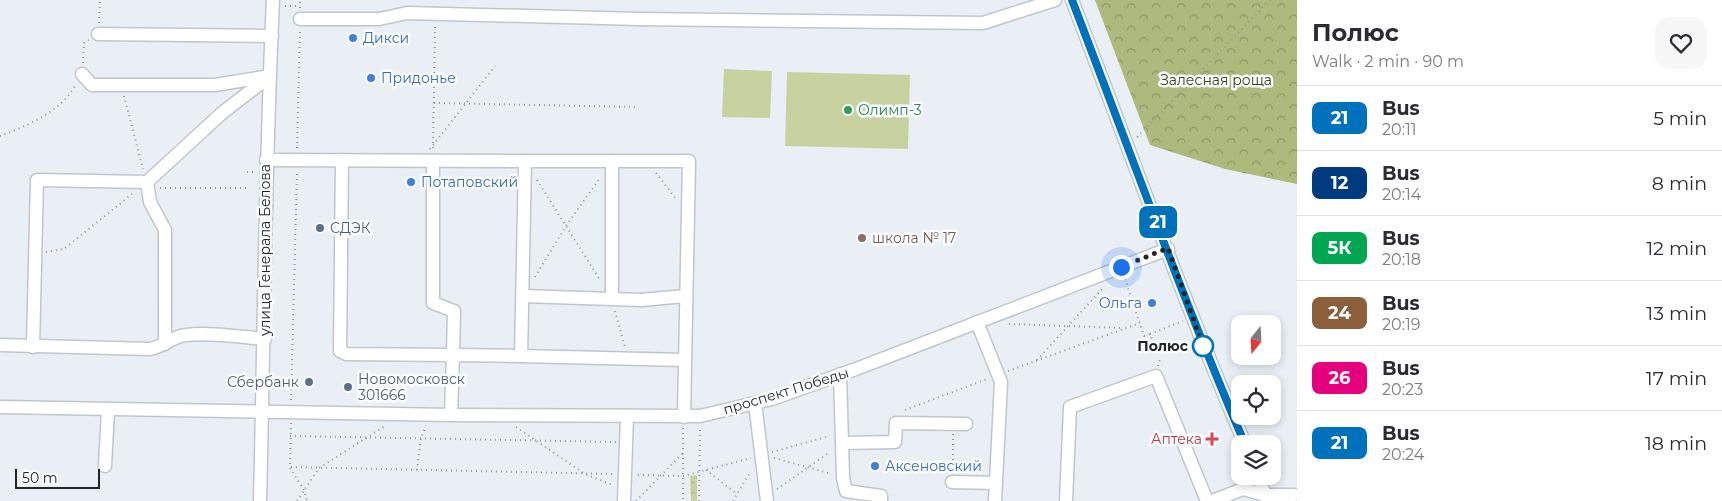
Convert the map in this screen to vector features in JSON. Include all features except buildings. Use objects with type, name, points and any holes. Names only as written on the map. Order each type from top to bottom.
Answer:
[{"type":"street","points":[[300,12],[379,19],[407,13],[983,23],[1056,0]]},
{"type":"street","points":[[1072,0],[1168,248],[1192,317],[1241,435]]},
{"type":"street","name":"улица Генерала Белова","points":[[260,501],[265,339],[266,160],[272,3]]},
{"type":"street","points":[[98,34],[272,36]]},
{"type":"street","points":[[82,74],[92,84],[215,85],[270,76]]},
{"type":"street","points":[[33,347],[37,180],[147,185],[222,113],[270,76]]},
{"type":"street","points":[[266,160],[689,161],[684,417]]},
{"type":"street","points":[[342,160],[340,351],[346,354],[684,360]]},
{"type":"street","points":[[612,160],[612,299]]},
{"type":"street","points":[[433,161],[433,303],[454,311],[451,415]]},
{"type":"street","points":[[521,356],[524,296],[525,161]]},
{"type":"street","points":[[147,185],[150,202],[162,220],[165,230],[165,344]]},
{"type":"street","name":"проспект Победы","points":[[0,407],[108,410],[262,410],[451,415],[700,416],[756,403],[840,374],[1168,248]]},
{"type":"street","points":[[524,296],[641,300],[686,296]]},
{"type":"street","points":[[977,322],[1001,382],[1002,401],[995,501]]},
{"type":"street","points":[[0,346],[150,349],[186,335],[265,339]]},
{"type":"street","points":[[840,374],[842,478],[846,491],[881,496],[881,501]]},
{"type":"street","points":[[1066,501],[1070,407],[1156,376],[1207,501]]},
{"type":"street","points":[[756,403],[767,499]]},
{"type":"street","points":[[105,466],[108,410]]},
{"type":"street","points":[[624,495],[627,417]]},
{"type":"street","points":[[842,443],[895,442],[896,423],[960,424]]},
{"type":"street","points":[[952,482],[996,483]]},
{"type":"street","points":[[1212,501],[1243,489],[1246,485]]},
{"type":"street","points":[[1261,485],[1266,498]]},
{"type":"street","points":[[1243,489],[1266,498],[1294,495]]},
{"type":"path","points":[[0,136],[32,124],[70,95],[82,74],[84,43],[98,34],[100,0]]},
{"type":"path","points":[[1128,146],[1270,0]]},
{"type":"path","points":[[272,3],[300,12]]},
{"type":"path","points":[[433,161],[436,14]]},
{"type":"path","points":[[420,161],[495,66]]},
{"type":"path","points":[[121,84],[147,185],[247,188]]},
{"type":"path","points":[[434,104],[638,107]]},
{"type":"path","points":[[639,160],[661,177],[688,215]]},
{"type":"path","points":[[536,177],[602,283]]},
{"type":"path","points":[[524,296],[566,226],[601,177]]},
{"type":"path","points":[[35,253],[64,249],[132,194]]},
{"type":"path","points":[[1121,267],[1144,336],[1192,317]]},
{"type":"path","points":[[1035,361],[1108,282]]},
{"type":"path","points":[[612,299],[629,359]]},
{"type":"path","points":[[905,410],[1140,323]]},
{"type":"path","points":[[1004,324],[1124,328]]},
{"type":"path","points":[[1150,334],[1156,349]]},
{"type":"path","points":[[297,501],[319,468],[404,414]]},
{"type":"path","points":[[417,470],[421,438],[431,414]]},
{"type":"path","points":[[499,415],[585,474],[624,495]]},
{"type":"path","points":[[699,501],[700,416]]},
{"type":"path","points":[[684,417],[684,501]]},
{"type":"path","points":[[952,482],[960,424]]},
{"type":"path","points":[[290,436],[626,442]]},
{"type":"path","points":[[767,499],[842,443]]},
{"type":"path","points":[[636,501],[683,453]]},
{"type":"path","points":[[733,501],[762,455],[811,467],[842,478]]},
{"type":"path","points":[[290,467],[304,490],[307,501]]},
{"type":"path","points":[[706,470],[737,494]]},
{"type":"green space","name":"Залесная роща","points":[[1095,0],[1297,0],[1297,184],[1225,169],[1150,145]]},
{"type":"green space","points":[[724,69],[772,71],[770,118],[722,117]]},
{"type":"green space","name":"Олимп-3","points":[[787,72],[910,75],[908,149],[785,146]]},
{"type":"green space","points":[[697,475],[697,501],[691,501],[690,476]]},
{"type":"bus line","name":"21","points":[[1072,0],[1168,248],[1200,340],[1241,435]]},
{"type":"place","name":"Дикси","points":[[353,38]]},
{"type":"place","name":"Придонье","points":[[371,78]]},
{"type":"place","name":"Олимп-3","points":[[848,110]]},
{"type":"place","name":"Потаповский","points":[[411,182]]},
{"type":"place","name":"СДЭК","points":[[320,228]]},
{"type":"place","name":"школа № 17","points":[[862,238]]},
{"type":"place","name":"Ольга","points":[[1152,303]]},
{"type":"place","name":"Полюс","points":[[1203,346]]},
{"type":"place","name":"Сбербанк","points":[[309,382]]},
{"type":"place","name":"Новомосковск 301666","points":[[348,387]]},
{"type":"place","name":"Аптека","points":[[1212,439]]},
{"type":"place","name":"Аксеновский","points":[[875,466]]},
{"type":"route","points":[[1121,267],[1168,248],[1203,346]]}]
